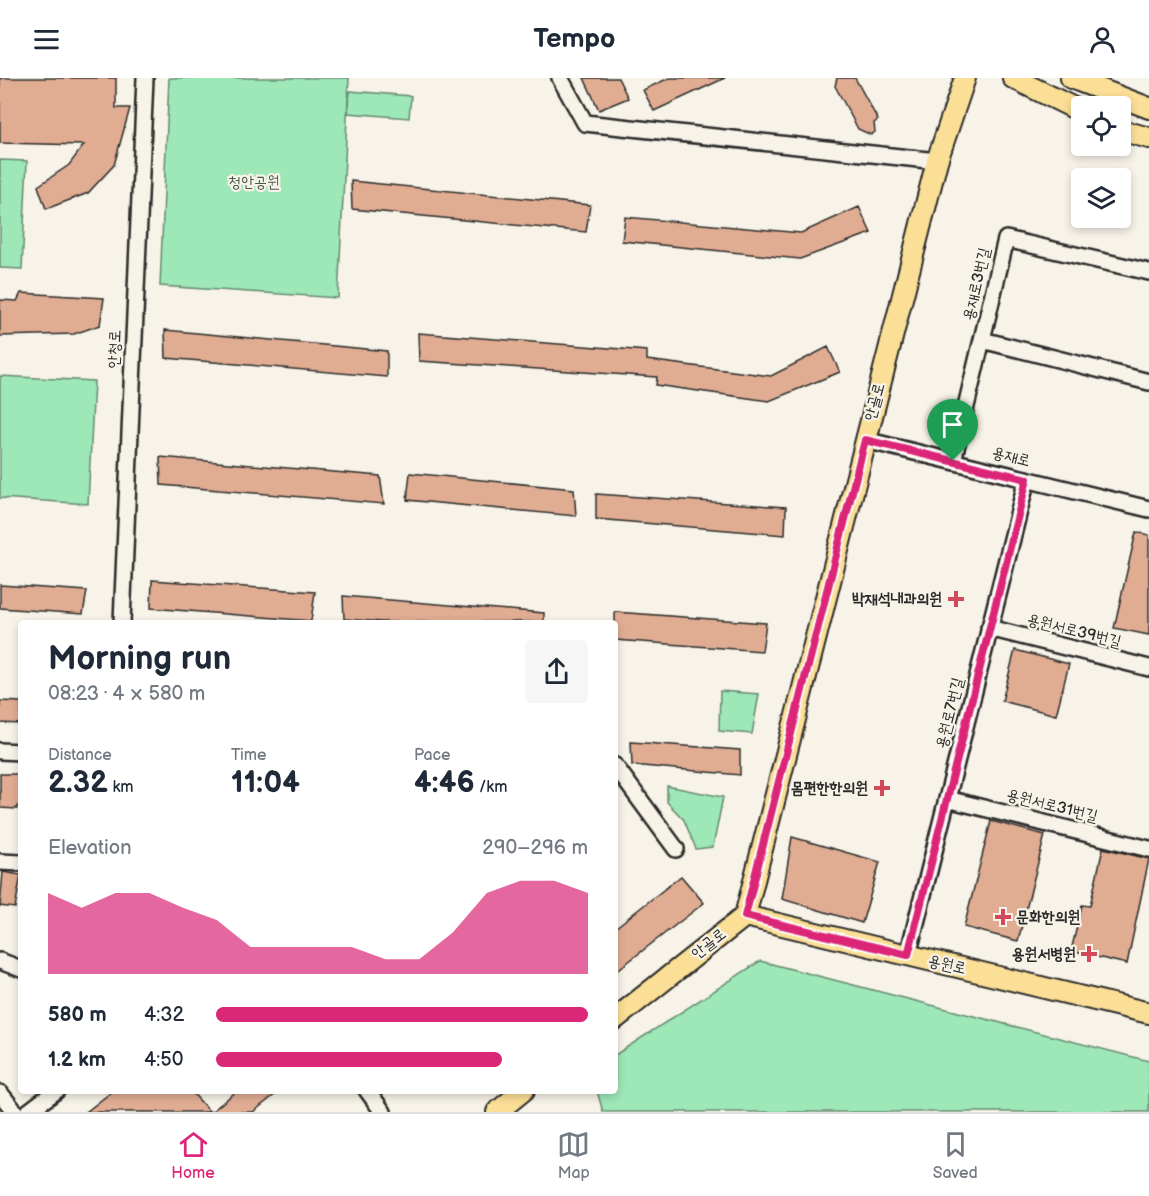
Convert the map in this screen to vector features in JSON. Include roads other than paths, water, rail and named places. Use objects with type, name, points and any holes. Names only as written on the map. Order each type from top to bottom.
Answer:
[{"type":"main road","name":"안골로","points":[[618,1017],[745,916],[937,161],[965,78]]},
{"type":"main road","points":[[1013,78],[1071,107]]},
{"type":"main road","points":[[1071,78],[1149,108]]},
{"type":"main road","points":[[1131,133],[1149,138]]},
{"type":"main road","name":"용원로","points":[[745,916],[1149,1013]]},
{"type":"main road","points":[[497,1112],[519,1094]]},
{"type":"street","name":"안청로","points":[[122,620],[145,78]]},
{"type":"street","points":[[560,78],[585,123],[937,161]]},
{"type":"street","name":"용재로3번길","points":[[953,461],[1006,239],[1149,272]]},
{"type":"street","name":"용재로3번길","points":[[982,340],[1149,382]]},
{"type":"street","name":"용재로","points":[[865,440],[1149,509]]},
{"type":"street","name":"용원로7번길","points":[[908,955],[1027,479]]},
{"type":"street","name":"용원서로39번길","points":[[989,628],[1149,668]]},
{"type":"street","points":[[0,751],[18,752]]},
{"type":"street","points":[[618,770],[676,849]]},
{"type":"street","name":"용원서로31번길","points":[[947,799],[1149,849]]},
{"type":"street","points":[[0,862],[18,863]]},
{"type":"street","points":[[0,961],[18,968]]},
{"type":"street","points":[[0,1093],[15,1112]]},
{"type":"street","points":[[28,1112],[52,1094]]},
{"type":"street","points":[[370,1094],[383,1112]]},
{"type":"place","name":"박재석내과의원","points":[[956,599]]},
{"type":"place","name":"몸편한한의원","points":[[882,788]]},
{"type":"place","name":"문화한의원","points":[[1003,917]]},
{"type":"place","name":"용원서병원","points":[[1089,954]]},
{"type":"park label","name":"청안공원","points":[[254,182]]}]
